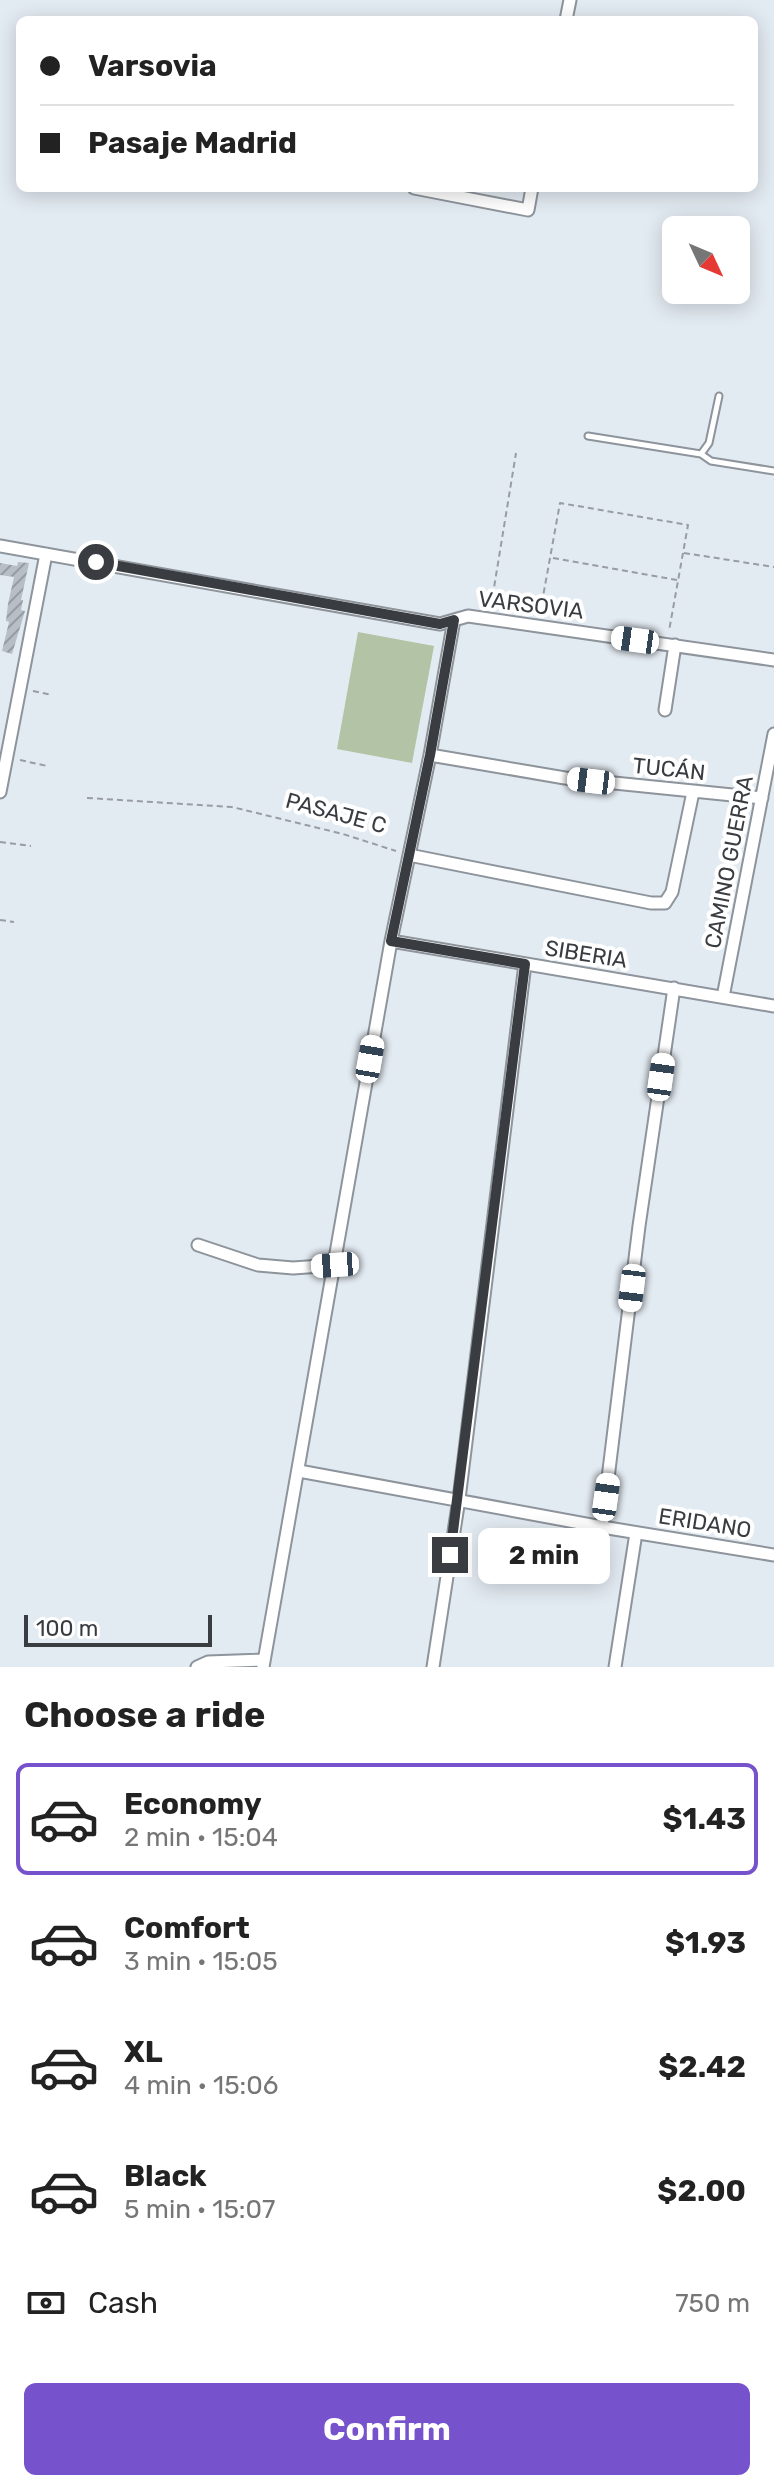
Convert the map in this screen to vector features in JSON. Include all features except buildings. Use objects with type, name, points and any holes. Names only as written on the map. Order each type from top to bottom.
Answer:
[{"type":"street","points":[[435,192],[528,210],[531,192]]},
{"type":"street","name":"VARSOVIA","points":[[0,546],[440,624],[468,616],[774,660]]},
{"type":"street","points":[[0,792],[46,554]]},
{"type":"street","points":[[197,1667],[208,1662],[264,1663],[391,941],[430,755],[454,620]]},
{"type":"street","points":[[665,710],[671,645]]},
{"type":"street","name":"CAMINO GUERRA","points":[[723,997],[774,734]]},
{"type":"street","name":"TUCÁN","points":[[430,755],[565,778],[762,798]]},
{"type":"street","name":"PASAJE C","points":[[409,855],[651,903],[665,903],[672,892],[693,792]]},
{"type":"street","name":"SIBERIA","points":[[391,941],[774,1006]]},
{"type":"street","points":[[433,1667],[459,1499],[525,964]]},
{"type":"street","points":[[602,1527],[639,1226],[674,988]]},
{"type":"street","points":[[198,1245],[258,1265],[293,1268],[335,1265]]},
{"type":"street","name":"ERIDANO","points":[[299,1471],[774,1555]]},
{"type":"street","points":[[615,1667],[636,1533]]},
{"type":"lane","points":[[701,454],[709,443],[719,396]]},
{"type":"lane","points":[[588,436],[701,454],[711,461],[774,471]]},
{"type":"path","points":[[493,620],[491,605],[516,453]]},
{"type":"path","points":[[538,626],[560,503],[688,525],[671,645]]},
{"type":"path","points":[[683,552],[774,567]]},
{"type":"path","points":[[551,557],[678,580]]},
{"type":"path","points":[[20,689],[52,695]]},
{"type":"path","points":[[7,757],[47,766]]},
{"type":"path","name":"PASAJE C","points":[[87,798],[232,807],[343,834],[409,855]]},
{"type":"path","points":[[0,842],[31,846]]},
{"type":"path","points":[[0,920],[14,922]]},
{"type":"green space","points":[[358,632],[434,646],[412,763],[337,749]]},
{"type":"route","points":[[96,562],[440,624],[454,620],[430,755],[391,941],[525,964],[450,1555]]}]
